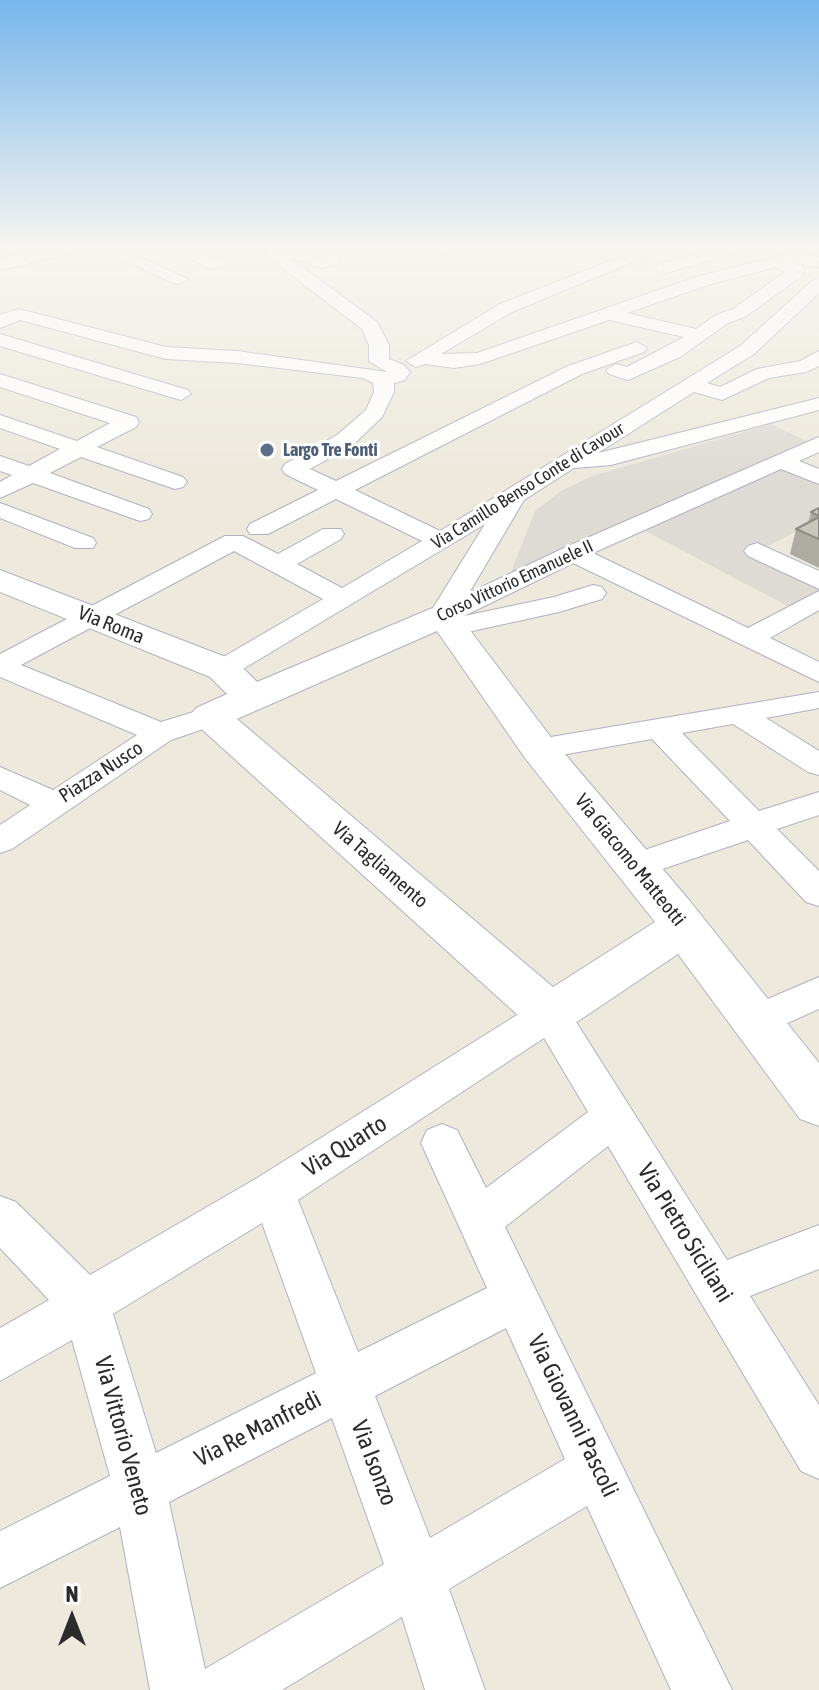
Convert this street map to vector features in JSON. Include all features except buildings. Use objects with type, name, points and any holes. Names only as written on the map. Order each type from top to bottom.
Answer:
[{"type":"street","points":[[56,324],[166,353],[383,372],[424,358],[480,324]]},
{"type":"street","points":[[367,324],[379,345],[385,385],[375,413],[345,440],[293,469],[441,541]]},
{"type":"street","points":[[424,358],[454,362],[480,358],[576,324]]},
{"type":"street","points":[[651,324],[699,335]]},
{"type":"street","points":[[592,363],[628,374],[673,353],[715,324]]},
{"type":"street","name":"Via Camillo Benso Conte di Cavour","points":[[223,669],[441,541],[691,385],[747,350],[776,324]]},
{"type":"street","points":[[0,340],[181,394]]},
{"type":"street","points":[[259,529],[592,363],[637,348]]},
{"type":"street","points":[[747,350],[815,364]]},
{"type":"street","points":[[691,385],[722,394],[764,373],[815,364]]},
{"type":"street","points":[[0,380],[128,422],[0,491]]},
{"type":"street","points":[[564,464],[611,458],[819,404]]},
{"type":"street","points":[[762,419],[817,444]]},
{"type":"street","points":[[0,421],[175,482]]},
{"type":"street","points":[[345,440],[377,451]]},
{"type":"street","name":"Corso Vittorio Emanuele II","points":[[210,716],[447,622],[573,553],[817,444]]},
{"type":"street","points":[[780,461],[819,477]]},
{"type":"street","points":[[0,463],[140,514]]},
{"type":"street","points":[[447,622],[516,494]]},
{"type":"street","points":[[0,510],[84,543]]},
{"type":"street","points":[[277,565],[332,534]]},
{"type":"street","points":[[0,666],[234,541],[341,598]]},
{"type":"street","points":[[757,551],[819,581]]},
{"type":"street","points":[[573,553],[749,639],[813,698]]},
{"type":"street","name":"Via Roma","points":[[0,580],[223,669]]},
{"type":"street","points":[[447,622],[559,604],[593,593]]},
{"type":"street","points":[[749,639],[819,599]]},
{"type":"street","name":"Via Giacomo Matteotti","points":[[447,622],[539,749],[684,926],[819,1103]]},
{"type":"street","points":[[0,666],[160,733]]},
{"type":"street","points":[[223,669],[252,698]]},
{"type":"street","points":[[539,749],[813,698]]},
{"type":"street","points":[[737,713],[819,765]]},
{"type":"street","name":"Piazza Nusco","points":[[0,841],[160,733],[210,716]]},
{"type":"street","name":"Via Tagliamento","points":[[210,716],[550,1014]]},
{"type":"street","points":[[658,727],[752,826],[814,882]]},
{"type":"street","points":[[0,777],[54,803]]},
{"type":"street","points":[[636,866],[819,803]]},
{"type":"street","name":"Via Quarto","points":[[0,1356],[273,1192],[684,926]]},
{"type":"street","points":[[756,1021],[819,992]]},
{"type":"street","name":"Via Pietro Siciliani","points":[[550,1014],[819,1453]]},
{"type":"street","points":[[479,1220],[612,1118]]},
{"type":"street","name":"Via Giovanni Pascoli","points":[[442,1143],[702,1690]]},
{"type":"street","name":"Via Isonzo","points":[[273,1192],[417,1577],[455,1690]]},
{"type":"street","name":"Via Vittorio Veneto","points":[[0,1217],[86,1304],[140,1489],[180,1690]]},
{"type":"street","points":[[719,1286],[819,1247]]},
{"type":"street","name":"Via Re Manfredi","points":[[0,1560],[516,1298]]},
{"type":"street","points":[[226,1690],[598,1469]]},
{"type":"shaded area","points":[[771,424],[815,445],[781,460],[819,477],[819,520],[758,551],[819,581],[819,599],[797,611],[636,526],[506,585],[535,511],[561,491],[592,476]]},
{"type":"place","name":"Largo Tre Fonti","points":[[267,450]]}]
